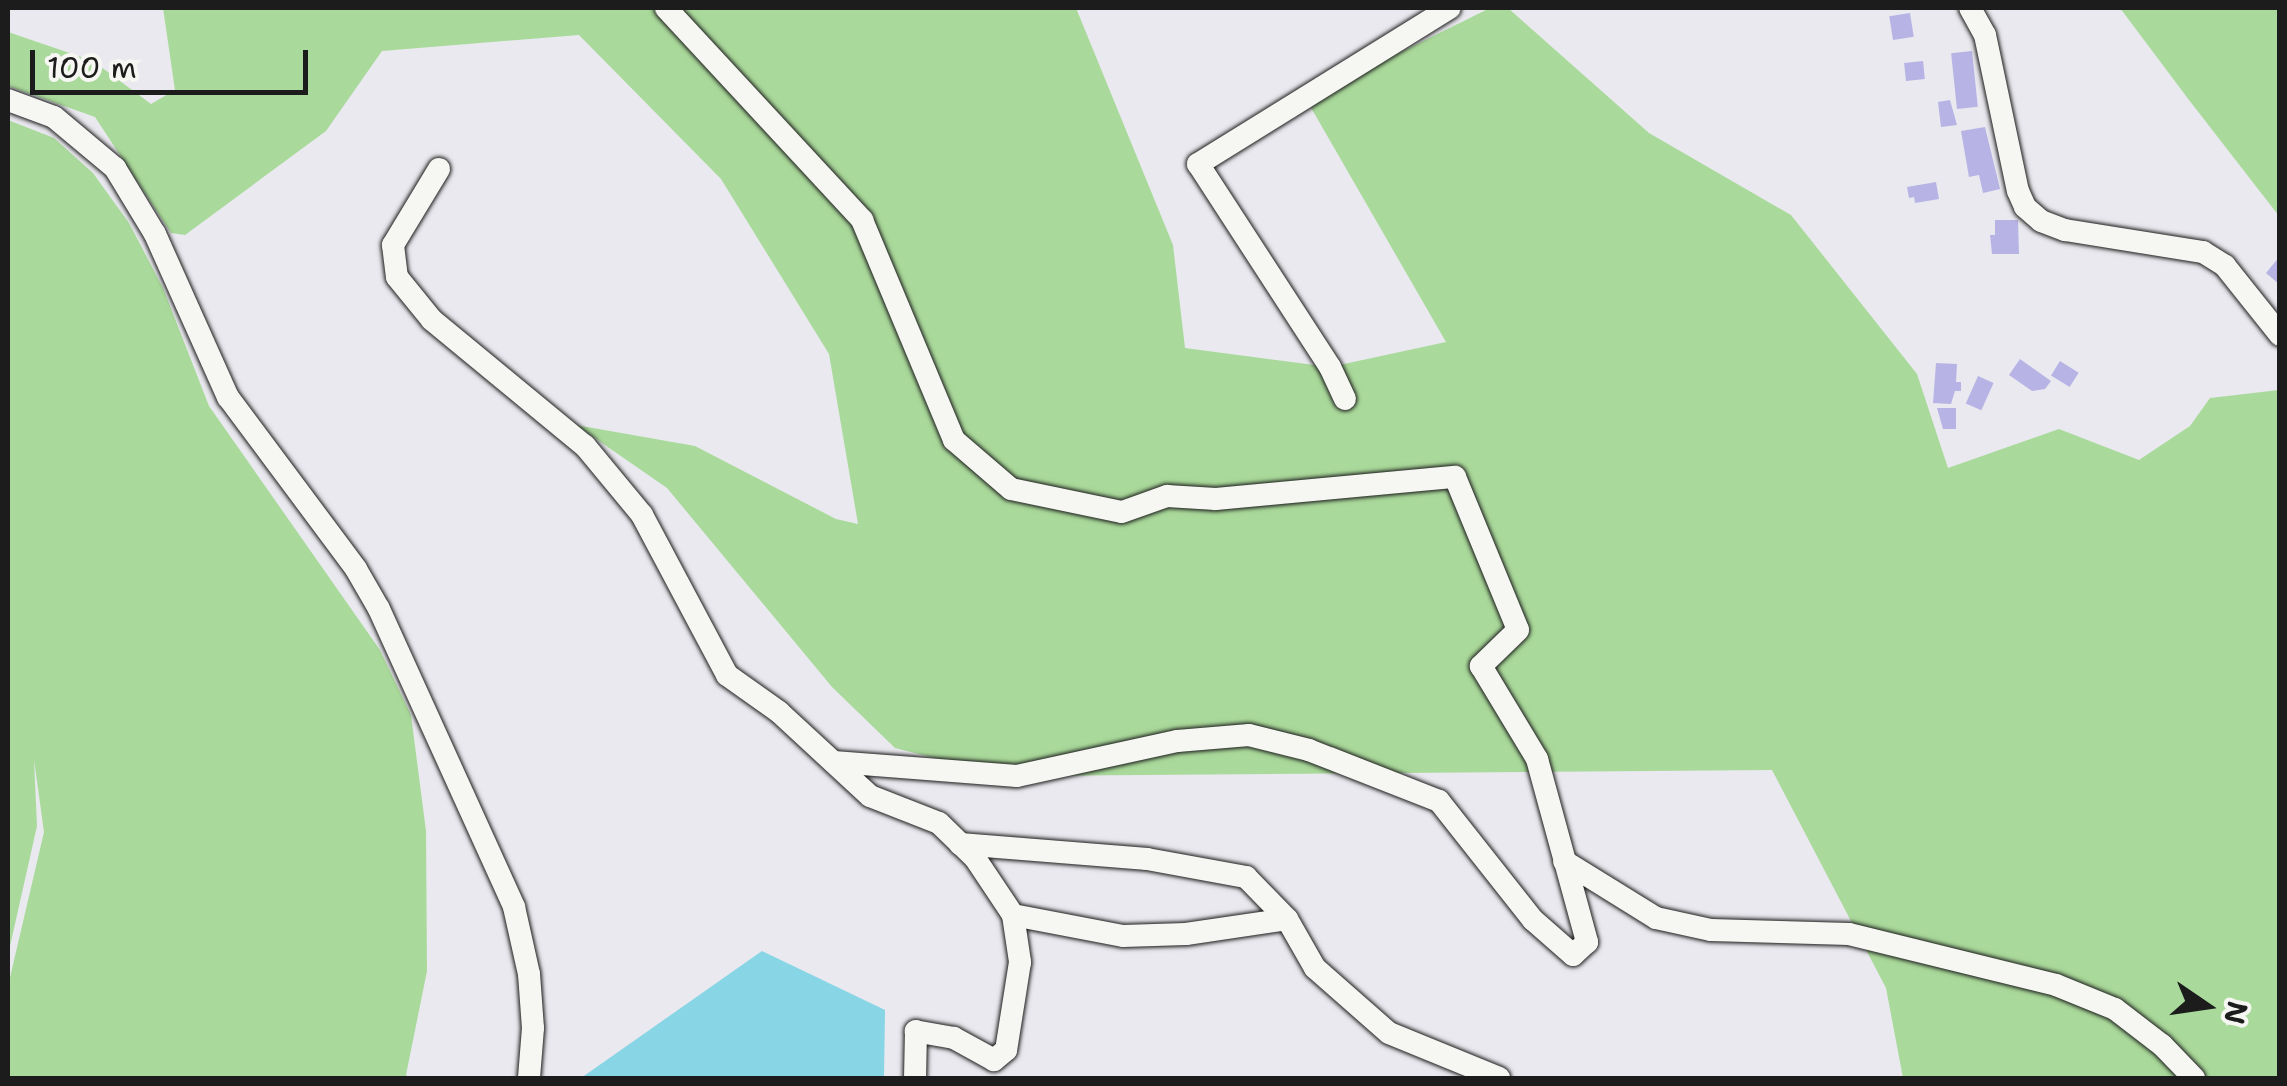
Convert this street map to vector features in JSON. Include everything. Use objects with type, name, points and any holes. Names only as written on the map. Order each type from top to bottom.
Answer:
[{"type":"street","points":[[666,8],[862,220],[954,440],[1010,489],[1122,512],[1167,496],[1216,499],[1455,478],[1518,630],[1481,666],[1537,759],[1587,942],[1573,955],[1533,920],[1439,801],[1309,750],[1249,734],[1176,742],[1017,776],[834,762]]},
{"type":"street","points":[[1345,399],[1330,368],[1198,164],[1450,8]]},
{"type":"street","points":[[1970,8],[1985,35],[2018,191],[2025,207],[2040,221],[2065,230],[2202,252],[2224,266],[2278,333]]},
{"type":"street","points":[[8,100],[54,117],[116,168],[155,234],[228,397],[356,569],[378,608],[514,908],[529,974],[533,1028],[529,1078]]},
{"type":"street","points":[[438,169],[393,245],[397,277],[432,320],[585,446],[642,515],[727,675],[778,712],[870,796],[939,824],[960,844],[1013,914],[1020,962],[1006,1050],[994,1072],[954,1038],[916,1031],[914,1078]]},
{"type":"street","points":[[960,844],[1147,858],[1246,877],[1287,918],[1315,968],[1389,1033],[1499,1078]]},
{"type":"street","points":[[1564,861],[1656,918],[1711,930],[1849,934],[2056,985],[2115,1010],[2162,1045],[2194,1078]]},
{"type":"street","points":[[1013,914],[1123,936],[1186,934],[1287,918]]},
{"type":"green space","points":[[163,8],[1076,8],[1173,245],[1185,348],[1330,367],[1446,342],[1306,99],[1490,8],[1508,8],[1649,133],[1791,215],[1917,374],[1948,468],[2059,429],[2139,460],[2190,426],[2210,398],[2279,390],[2279,1078],[1903,1078],[1886,988],[1772,770],[1005,776],[895,748],[832,687],[667,488],[576,425],[695,446],[836,519],[858,524],[829,354],[721,179],[579,35],[382,51],[326,131],[185,235],[171,233],[95,117],[8,86],[8,32],[93,61],[151,104],[175,90]]},
{"type":"green space","points":[[2120,8],[2279,8],[2279,216],[2189,100]]},
{"type":"green space","points":[[8,120],[54,138],[93,173],[129,223],[163,288],[209,406],[380,650],[411,715],[426,831],[427,971],[406,1075],[410,1078],[8,1078],[8,986],[44,832],[34,760],[37,826],[8,955]]},
{"type":"water","points":[[762,951],[885,1010],[884,1078],[581,1078]]},
{"type":"building","points":[[1910,13],[1914,37],[1893,40],[1889,16]]},
{"type":"building","points":[[1972,51],[1978,107],[1957,109],[1951,53]]},
{"type":"building","points":[[1923,61],[1925,79],[1906,81],[1904,63]]},
{"type":"building","points":[[1950,100],[1957,125],[1941,127],[1938,102]]},
{"type":"building","points":[[1985,127],[2000,189],[1983,193],[1979,175],[1969,177],[1961,131]]},
{"type":"building","points":[[1936,182],[1939,199],[1915,203],[1914,197],[1909,198],[1907,187]]},
{"type":"building","points":[[1995,220],[2018,220],[2019,254],[1992,254],[1990,235],[1995,235]]},
{"type":"building","points":[[2280,256],[2280,285],[2266,273]]},
{"type":"building","points":[[2020,359],[2051,381],[2045,389],[2032,391],[2009,375]]},
{"type":"building","points":[[2060,361],[2079,373],[2070,387],[2051,375]]},
{"type":"building","points":[[1936,363],[1957,364],[1956,382],[1961,382],[1961,391],[1955,391],[1951,404],[1933,403]]},
{"type":"building","points":[[1978,376],[1994,383],[1981,410],[1966,403]]},
{"type":"building","points":[[1937,408],[1956,408],[1956,429],[1943,429]]}]
